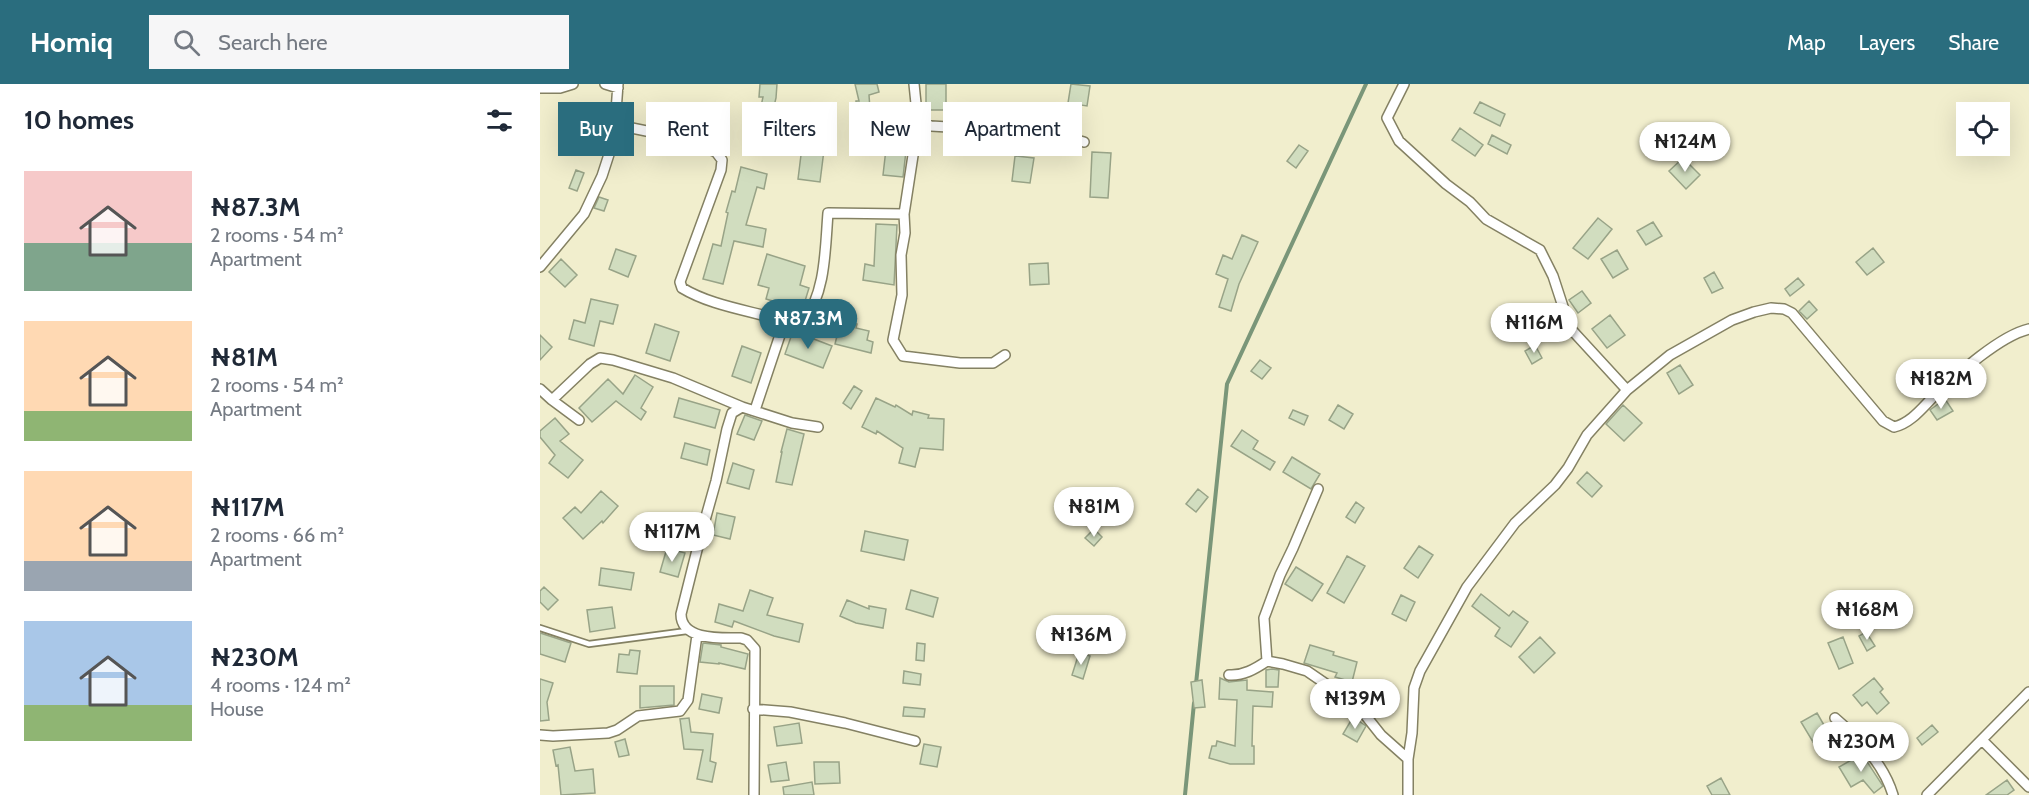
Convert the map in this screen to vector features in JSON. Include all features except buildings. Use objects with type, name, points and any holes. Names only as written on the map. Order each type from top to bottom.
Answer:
[{"type":"street","points":[[540,88],[560,88],[573,84]]},
{"type":"street","points":[[605,84],[618,86],[618,102]]},
{"type":"street","points":[[914,84],[916,102]]},
{"type":"street","points":[[1404,84],[1387,118],[1399,141],[1446,184],[1470,202],[1486,219],[1540,250],[1552,276],[1570,328],[1628,390]]},
{"type":"street","points":[[931,126],[999,130],[1033,128],[1084,142]]},
{"type":"street","points":[[634,128],[672,136],[716,152],[722,160],[721,170],[680,282],[682,288],[710,300],[777,319],[782,324],[755,410]]},
{"type":"street","points":[[540,267],[584,214],[602,176],[608,156]]},
{"type":"street","points":[[913,156],[904,214],[902,296],[893,340],[903,356],[960,363],[993,363],[1005,356]]},
{"type":"street","points":[[781,329],[787,324],[803,323],[811,313],[823,278],[828,213],[904,214]]},
{"type":"street","points":[[1408,795],[1408,759],[1414,688],[1420,671],[1467,587],[1515,522],[1555,485],[1587,435],[1628,390],[1670,354],[1732,320],[1771,308],[1784,309],[1792,313],[1883,421],[1894,426],[1906,423],[1994,346],[2011,335],[2029,328]]},
{"type":"street","points":[[552,400],[590,364],[600,358],[673,378],[792,423],[818,427]]},
{"type":"street","points":[[540,389],[579,420]]},
{"type":"street","points":[[742,406],[735,409],[729,420],[716,481],[681,614],[682,623],[692,633],[741,638],[751,644],[755,650],[753,677],[754,795]]},
{"type":"street","points":[[1267,661],[1264,618],[1280,575],[1318,489]]},
{"type":"street","points":[[540,735],[608,733],[617,730],[638,716],[680,711],[688,700],[692,633]]},
{"type":"street","points":[[1229,675],[1238,676],[1267,661],[1307,671],[1358,706],[1381,735],[1408,759]]},
{"type":"street","points":[[1927,795],[2029,692]]},
{"type":"street","points":[[753,709],[790,712],[915,741]]},
{"type":"street","points":[[1835,718],[1856,736],[1888,781],[1893,795]]},
{"type":"street","points":[[1982,740],[2029,787]]},
{"type":"lane","points":[[540,628],[589,644],[692,633]]},
{"type":"waterway","points":[[1196,684],[1227,384],[1366,84]]},
{"type":"waterway","points":[[1185,795],[1194,703]]}]
